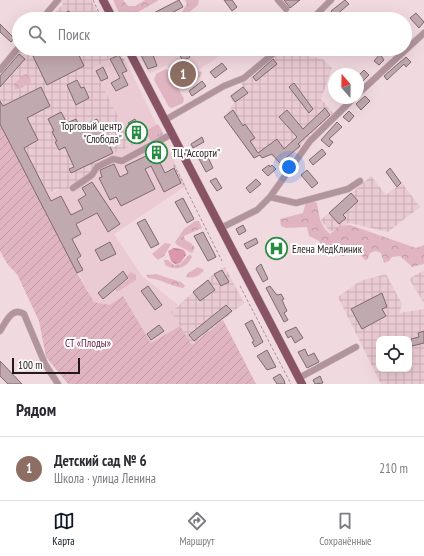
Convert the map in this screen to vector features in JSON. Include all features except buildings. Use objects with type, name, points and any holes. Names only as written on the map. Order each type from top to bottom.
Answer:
[{"type":"main road","points":[[103,0],[109,12]]},
{"type":"main road","points":[[132,56],[300,381]]},
{"type":"street","points":[[48,12],[58,0]]},
{"type":"street","points":[[278,0],[286,9]]},
{"type":"street","points":[[319,12],[331,0]]},
{"type":"street","points":[[412,44],[424,33]]},
{"type":"street","points":[[0,70],[12,55]]},
{"type":"street","points":[[165,120],[224,86],[244,78],[270,56]]},
{"type":"street","points":[[364,88],[399,56]]},
{"type":"street","points":[[222,228],[257,210],[270,197],[310,141],[348,104]]},
{"type":"street","points":[[73,188],[92,175],[96,167],[112,159],[122,161],[172,134]]},
{"type":"street","points":[[270,197],[296,203],[348,189],[360,181]]},
{"type":"street","points":[[0,331],[12,313],[21,312],[26,317],[45,364],[58,384]]},
{"type":"street","points":[[300,381],[356,347]]},
{"type":"path","points":[[93,0],[99,12]]},
{"type":"path","points":[[121,56],[124,62]]},
{"type":"path","points":[[174,165],[222,261]]},
{"type":"path","points":[[240,286],[291,384]]},
{"type":"shaded area","points":[[91,0],[97,12],[56,12],[63,4],[61,1]]},
{"type":"shaded area","points":[[16,56],[115,56],[93,68],[133,145],[98,160],[89,175],[68,189],[57,189],[39,199],[0,124],[0,76]]},
{"type":"shaded area","points":[[115,56],[120,56],[122,60],[125,59],[186,186],[114,234],[142,276],[178,305],[171,312],[180,326],[151,343],[123,296],[110,305],[94,302],[39,199],[89,175],[97,160],[113,153],[104,91],[93,68]]},
{"type":"shaded area","points":[[140,56],[220,56],[179,83],[167,65],[149,74]]},
{"type":"shaded area","points":[[276,56],[308,56],[323,59],[332,68],[328,68],[328,79],[321,99],[333,113],[305,140],[288,165],[280,166],[271,155],[262,158],[259,155],[254,158],[224,117],[229,114],[228,112],[234,103],[229,96],[243,87],[241,83],[247,81]]},
{"type":"shaded area","points":[[371,176],[386,195],[402,183],[420,207],[388,232],[349,223],[330,232],[321,220]]},
{"type":"shaded area","points":[[225,267],[244,303],[192,345],[171,312],[214,274]]},
{"type":"shaded area","points":[[424,270],[424,303],[409,279]]},
{"type":"shaded area","points":[[386,274],[402,304],[399,313],[424,309],[424,384],[381,384],[338,297],[360,281]]},
{"type":"green space","points":[[113,0],[123,0],[128,6],[135,6],[145,0],[159,0],[138,12],[119,12]]},
{"type":"green space","points":[[185,0],[199,0],[198,5],[190,12],[182,12],[187,4]]},
{"type":"green space","points":[[166,69],[169,71],[184,99],[183,103],[172,108],[169,107],[154,80],[156,74]]},
{"type":"green space","points":[[194,70],[202,72],[200,77],[186,86],[181,85],[181,79]]},
{"type":"green space","points":[[25,74],[30,75],[31,82],[20,89],[15,89],[14,84]]},
{"type":"green space","name":"СТ «Плоды»","points":[[0,124],[77,273],[94,302],[110,305],[123,296],[151,343],[180,326],[192,345],[223,320],[256,384],[68,384],[46,357],[39,321],[17,274],[8,265],[0,251]]},
{"type":"green space","points":[[158,124],[165,136],[152,143],[145,131]]},
{"type":"green space","points":[[311,201],[317,203],[322,224],[330,234],[339,226],[350,225],[416,248],[424,245],[424,264],[412,267],[400,256],[392,257],[389,261],[384,263],[381,253],[376,251],[370,253],[367,260],[365,260],[359,252],[355,250],[343,256],[324,250],[319,241],[309,236],[307,227],[286,228],[281,226],[280,219],[303,213],[306,202]]},
{"type":"green space","points":[[195,221],[199,221],[202,228],[184,236],[185,240],[191,243],[195,248],[192,253],[177,245],[175,242],[184,229]]},
{"type":"green space","points":[[165,243],[171,244],[164,256],[158,260],[152,254]]},
{"type":"green space","points":[[190,254],[192,257],[190,261],[180,268],[173,268],[165,265],[164,260],[168,260],[174,265],[180,264]]},
{"type":"green space","points":[[198,267],[204,270],[194,277],[186,277],[188,273]]},
{"type":"green space","points":[[131,272],[136,275],[136,280],[117,292],[115,290],[129,279],[128,275]]},
{"type":"green space","points":[[156,274],[181,282],[185,286],[183,288],[178,287],[148,278],[146,275]]},
{"type":"water","points":[[174,248],[185,251],[186,255],[180,263],[175,264],[171,261],[168,251]]},
{"type":"place","name":"Детский сад № 6","points":[[183,74]]},
{"type":"place","name":"Торговый центр \"Слобода\"","points":[[137,132]]},
{"type":"place","name":"ТЦ \"Ассорти\"","points":[[157,153]]},
{"type":"place","name":"Елена МедКлиник","points":[[276,249]]}]
